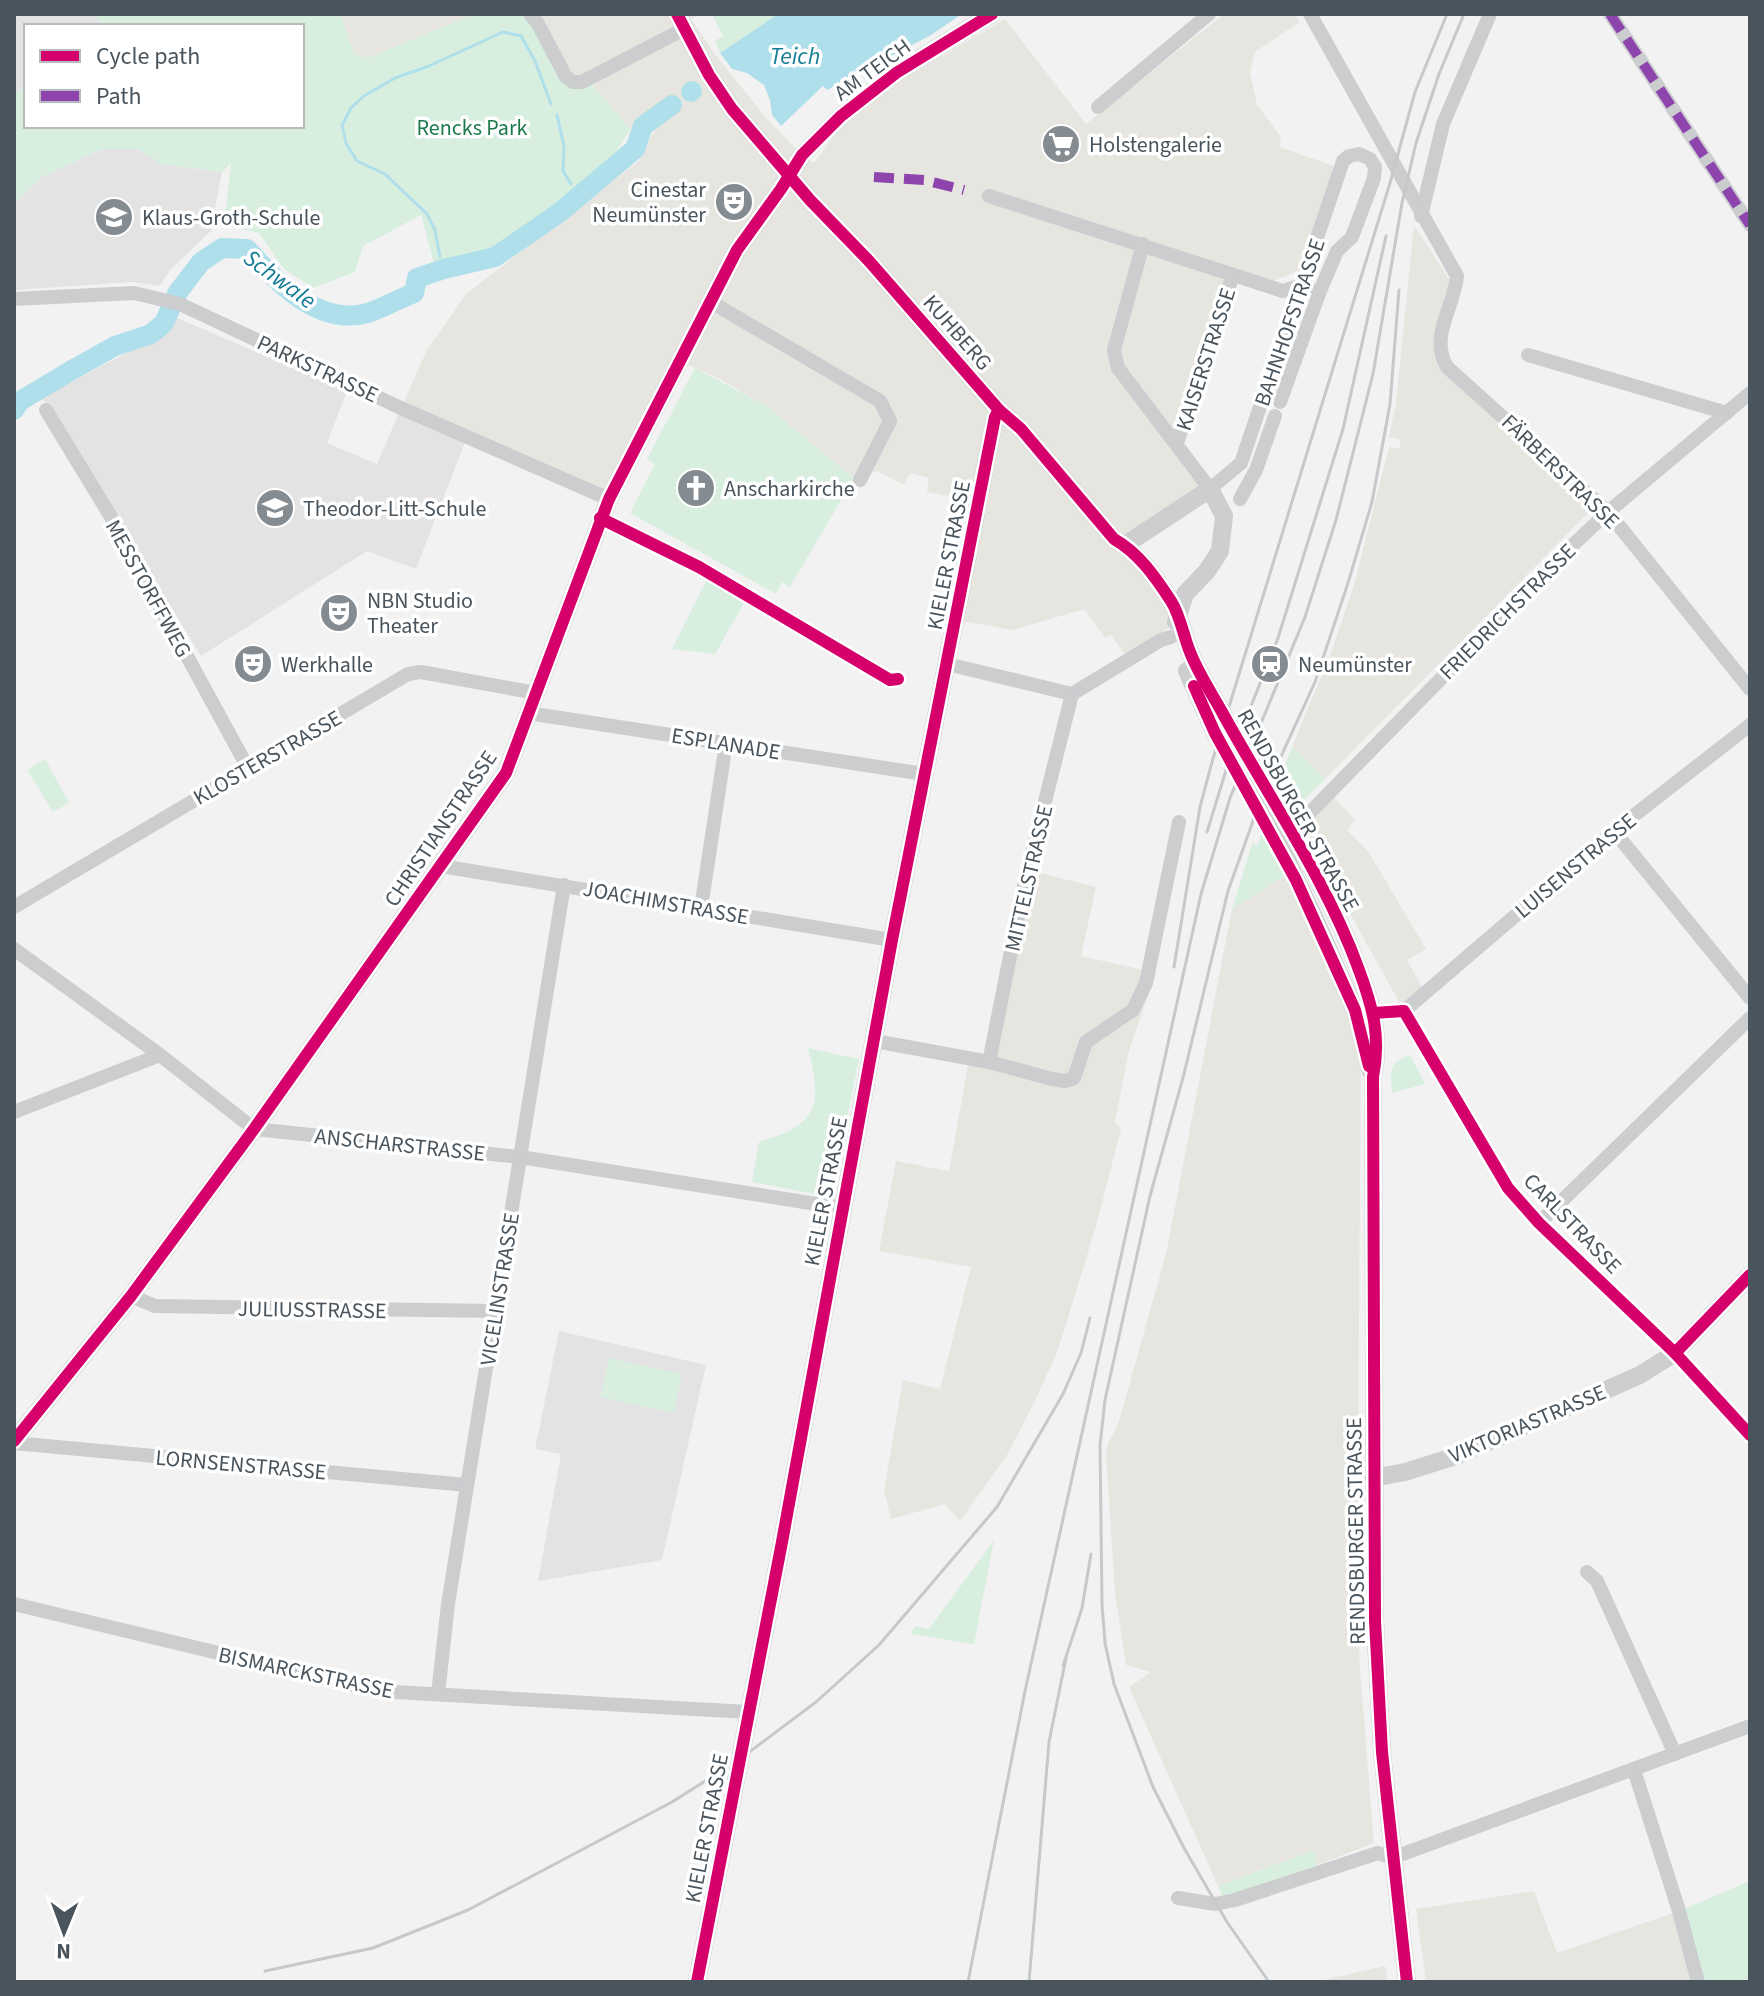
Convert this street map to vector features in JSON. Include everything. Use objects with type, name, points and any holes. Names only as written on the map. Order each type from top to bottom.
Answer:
[{"type":"street","points":[[530,14],[566,77],[573,82],[582,82],[681,21]]},
{"type":"street","name":"AM TEICH","points":[[790,174],[804,152],[841,116],[885,81],[992,14]]},
{"type":"street","points":[[1098,107],[1209,14]]},
{"type":"street","points":[[1310,14],[1421,216]]},
{"type":"street","points":[[1421,216],[1443,124],[1490,14]]},
{"type":"street","points":[[1610,14],[1750,225]]},
{"type":"street","name":"KUHBERG","points":[[681,21],[709,75],[732,109],[999,410],[1021,429],[1114,539],[1132,549],[1178,613]]},
{"type":"street","name":"BAHNHOFSTRASSE","points":[[1359,154],[1371,123]]},
{"type":"street","name":"BAHNHOFSTRASSE","points":[[1210,489],[1241,463],[1343,161],[1359,154],[1373,163],[1374,178],[1352,237],[1337,251],[1320,291],[1280,402]]},
{"type":"street","name":"CHRISTIANSTRASSE","points":[[14,1442],[131,1296],[254,1129],[506,773],[609,499],[737,250],[790,174]]},
{"type":"street","name":"KAISERSTRASSE","points":[[989,196],[1283,291],[1302,285],[1320,291]]},
{"type":"street","name":"FÄRBERSTRASSE","points":[[1421,216],[1457,276],[1456,290],[1441,330],[1440,355],[1447,367],[1608,512],[1750,689]]},
{"type":"street","name":"KAISERSTRASSE","points":[[1143,244],[1114,350],[1118,368],[1210,489],[1233,508]]},
{"type":"street","name":"KAISERSTRASSE","points":[[1177,443],[1233,275]]},
{"type":"street","name":"PARKSTRASSE","points":[[14,299],[134,293],[180,304],[401,408],[609,499]]},
{"type":"street","points":[[711,302],[880,401],[890,421],[860,480]]},
{"type":"street","points":[[1528,355],[1727,413]]},
{"type":"street","name":"FRIEDRICHSTRASSE","points":[[1285,838],[1559,558],[1608,512],[1750,393]]},
{"type":"street","name":"MESSTORFFWEG","points":[[46,410],[111,517],[248,768]]},
{"type":"street","name":"KIELER STRASSE","points":[[697,1982],[892,940],[995,417],[999,410]]},
{"type":"street","name":"BAHNHOFSTRASSE","points":[[1233,508],[1256,470],[1275,416]]},
{"type":"street","points":[[1125,545],[1210,489]]},
{"type":"street","points":[[947,664],[1072,694],[1171,637],[1185,594],[1216,560],[1233,508]]},
{"type":"street","name":"RENDSBURGER STRASSE","points":[[1178,613],[1192,657],[1285,838],[1355,1010],[1373,1077],[1375,1621],[1382,1752],[1407,1982]]},
{"type":"street","name":"RENDSBURGER STRASSE","points":[[1171,637],[1215,733],[1285,838]]},
{"type":"street","name":"KLOSTERSTRASSE","points":[[14,907],[408,674],[421,672],[536,693]]},
{"type":"street","name":"MITTELSTRASSE","points":[[989,1062],[1025,881],[1072,694]]},
{"type":"street","name":"ESPLANADE","points":[[528,713],[924,774]]},
{"type":"street","name":"LUISENSTRASSE","points":[[1404,1011],[1614,831],[1750,725]]},
{"type":"street","points":[[701,908],[726,743]]},
{"type":"street","points":[[875,1041],[989,1062],[1052,1079],[1065,1081],[1074,1078],[1086,1042],[1133,1010],[1146,983],[1179,822]]},
{"type":"street","points":[[1614,831],[1750,998]]},
{"type":"street","name":"JOACHIMSTRASSE","points":[[441,866],[892,940]]},
{"type":"street","name":"VICELINSTRASSE","points":[[438,1694],[448,1604],[564,885]]},
{"type":"street","points":[[14,949],[160,1055],[254,1129]]},
{"type":"street","name":"CARLSTRASSE","points":[[1404,1011],[1508,1188],[1539,1223],[1675,1353],[1750,1435]]},
{"type":"street","points":[[1539,1223],[1750,1018]]},
{"type":"street","points":[[14,1112],[160,1055]]},
{"type":"street","name":"ANSCHARSTRASSE","points":[[254,1129],[520,1157],[842,1208]]},
{"type":"street","name":"VIKTORIASTRASSE","points":[[1373,1478],[1456,1456],[1640,1375],[1675,1353],[1750,1275]]},
{"type":"street","name":"JULIUSSTRASSE","points":[[131,1296],[155,1306],[495,1311]]},
{"type":"street","name":"LORNSENSTRASSE","points":[[14,1442],[467,1485]]},
{"type":"street","points":[[1587,1572],[1597,1581],[1675,1754]]},
{"type":"street","name":"BISMARCKSTRASSE","points":[[14,1604],[377,1691],[748,1712]]},
{"type":"street","points":[[1178,1898],[1215,1904],[1378,1853],[1392,1858],[1750,1726]]},
{"type":"street","points":[[1634,1770],[1698,1982]]},
{"type":"shaded area","points":[[14,14],[96,14],[101,24],[24,24],[24,88],[14,93]]},
{"type":"shaded area","points":[[340,14],[474,14],[368,58],[354,53]]},
{"type":"shaded area","points":[[521,14],[699,14],[691,19],[715,54],[766,118],[814,163],[839,129],[900,81],[1005,19],[1086,124],[1224,14],[1294,14],[1300,22],[1255,52],[1250,72],[1257,105],[1281,137],[1279,147],[1334,166],[1302,269],[1264,285],[1234,275],[1177,443],[1210,489],[1125,545],[1172,613],[1172,626],[1125,655],[1111,635],[1105,638],[1084,609],[1013,630],[956,620],[979,502],[927,492],[929,478],[910,473],[904,485],[877,471],[854,478],[765,405],[680,361],[609,499],[401,408],[427,350],[466,294],[639,161],[654,131],[676,110],[668,100],[631,129],[592,85],[580,88],[537,29]]},
{"type":"shaded area","name":"Klaus-Groth-Schule","points":[[102,149],[139,149],[161,164],[222,172],[211,231],[170,270],[160,286],[132,282],[14,290],[14,203],[42,177]]},
{"type":"shaded area","points":[[1414,225],[1456,290],[1440,355],[1598,503],[1325,779],[1292,747],[1331,653],[1354,585],[1389,447],[1399,449],[1401,440],[1389,437],[1396,403]]},
{"type":"shaded area","name":"Theodor-Litt-Schule","points":[[175,317],[347,391],[327,443],[377,464],[401,408],[467,437],[416,569],[367,551],[201,656],[42,397],[148,342]]},
{"type":"shaded area","points":[[1329,793],[1355,819],[1347,830],[1368,851],[1426,949],[1407,960],[1425,993],[1404,1011],[1300,823]]},
{"type":"shaded area","points":[[1028,870],[1096,887],[1081,956],[1156,973],[1129,1050],[1115,1122],[1121,1129],[1096,1226],[1058,1350],[1034,1403],[1007,1455],[960,1521],[945,1504],[891,1519],[884,1490],[903,1380],[940,1389],[971,1267],[879,1251],[896,1161],[949,1171],[969,1060],[988,1062]]},
{"type":"shaded area","points":[[1290,872],[1352,1011],[1361,1055],[1357,1594],[1374,1843],[1317,1865],[1313,1850],[1218,1886],[1129,1687],[1151,1672],[1126,1665],[1115,1593],[1106,1454],[1118,1425],[1166,1254],[1232,909]]},
{"type":"shaded area","points":[[559,1331],[706,1365],[662,1560],[538,1581],[561,1454],[535,1449]]},
{"type":"shaded area","points":[[1534,1891],[1557,1953],[1679,1911],[1698,1982],[1426,1982],[1416,1909]]},
{"type":"shaded area","points":[[1385,1966],[1388,1982],[1315,1982]]},
{"type":"green space","name":"Rencks Park","points":[[96,14],[340,14],[354,53],[368,58],[474,14],[521,14],[537,29],[580,88],[592,85],[631,129],[609,162],[558,209],[491,252],[434,263],[421,215],[363,246],[355,272],[313,288],[284,269],[259,233],[224,225],[231,163],[222,172],[161,164],[139,149],[102,149],[42,177],[14,203],[14,93],[24,88],[24,128],[304,128],[304,24],[101,24]]},
{"type":"green space","points":[[712,14],[778,14],[720,53],[715,41],[723,36]]},
{"type":"green space","points":[[695,368],[765,405],[854,478],[790,587],[782,582],[776,594],[630,513],[655,464],[647,459]]},
{"type":"green space","points":[[706,581],[744,603],[715,654],[672,649]]},
{"type":"green space","points":[[1292,747],[1325,779],[1302,802],[1289,798],[1277,785]]},
{"type":"green space","points":[[45,759],[69,803],[53,812],[27,770]]},
{"type":"green space","points":[[1263,829],[1290,872],[1232,909],[1252,844],[1257,847]]},
{"type":"green space","points":[[808,1048],[859,1059],[831,1197],[752,1182],[759,1142],[794,1128],[811,1110],[815,1085]]},
{"type":"green space","points":[[1410,1055],[1425,1084],[1392,1093],[1392,1069],[1397,1062]]},
{"type":"green space","points":[[609,1358],[682,1374],[674,1413],[600,1397]]},
{"type":"green space","points":[[994,1540],[974,1644],[911,1634],[915,1626],[929,1629]]},
{"type":"green space","points":[[1314,1850],[1317,1865],[1224,1898],[1218,1886]]},
{"type":"green space","points":[[1750,1881],[1750,1982],[1698,1982],[1679,1911]]},
{"type":"water","name":"Teich","points":[[778,14],[962,14],[931,35],[827,90],[823,86],[781,126],[772,115],[764,85],[747,73],[732,69],[720,53]]},
{"type":"waterway","points":[[440,257],[435,230],[427,214],[385,174],[357,161],[346,143],[342,125],[351,108],[364,96],[395,78],[503,32],[521,36],[535,61],[551,104]]},
{"type":"waterway","name":"Schwale","points":[[14,410],[20,401],[115,346],[151,334],[164,323],[178,292],[201,262],[222,248],[247,249],[300,299],[332,314],[350,316],[368,313],[414,293],[417,278],[495,257],[559,213],[635,149],[643,126],[672,105]]},
{"type":"waterway","points":[[557,115],[564,146],[563,171],[571,184]]},
{"type":"railway","points":[[1174,967],[1200,807],[1212,762],[1390,183],[1415,92],[1447,14]]},
{"type":"railway","points":[[968,1982],[1025,1691],[1201,894],[1230,798],[1305,617],[1336,520],[1373,374],[1402,203],[1416,143],[1439,74],[1464,14]]},
{"type":"railway","points":[[1207,832],[1228,764],[1278,638],[1343,429],[1386,236]]},
{"type":"railway","points":[[1269,1982],[1227,1922],[1184,1848],[1153,1787],[1114,1684],[1105,1643],[1102,1604],[1100,1445],[1105,1400],[1150,1196],[1184,1074],[1228,891],[1258,807],[1315,682],[1372,502],[1390,404],[1399,290]]},
{"type":"railway","points":[[265,1971],[373,1948],[468,1910],[672,1802],[740,1759],[816,1702],[879,1645],[997,1507],[1063,1394],[1081,1353],[1090,1318]]},
{"type":"railway","points":[[1063,1666],[1082,1608],[1091,1554]]},
{"type":"railway","points":[[1029,1982],[1049,1742],[1066,1658]]},
{"type":"marked path","points":[[1610,14],[1750,225]]},
{"type":"marked path","points":[[874,177],[924,180],[964,190]]},
{"type":"cycle path","points":[[677,14],[709,75],[732,109],[999,410],[1021,429],[1114,539],[1139,559],[1159,584],[1177,613],[1197,667],[1330,903],[1359,970],[1372,1010],[1376,1036],[1373,1077],[1375,1621],[1382,1752],[1407,1982]]},
{"type":"cycle path","points":[[14,1441],[131,1296],[254,1129],[506,773],[609,499],[737,250],[802,155],[841,116],[896,73],[992,14]]},
{"type":"cycle path","points":[[697,1982],[782,1542],[892,940],[995,417],[999,410]]},
{"type":"cycle path","points":[[600,518],[699,567],[890,680],[898,679]]},
{"type":"cycle path","points":[[1194,686],[1215,733],[1296,880],[1355,1010],[1369,1066]]},
{"type":"cycle path","points":[[1373,1013],[1404,1011],[1508,1188],[1539,1223],[1675,1353],[1750,1435]]},
{"type":"cycle path","points":[[1675,1353],[1750,1275]]},
{"type":"place","name":"Holstengalerie","points":[[1061,144]]},
{"type":"place","name":"Cinestar Neumünster","points":[[734,202]]},
{"type":"place","name":"Klaus-Groth-Schule","points":[[114,217]]},
{"type":"place","name":"Anscharkirche","points":[[696,488]]},
{"type":"place","name":"Theodor-Litt-Schule","points":[[275,508]]},
{"type":"place","name":"NBN Studio Theater","points":[[339,613]]},
{"type":"place","name":"Werkhalle","points":[[253,664]]},
{"type":"place","name":"Neumünster","points":[[1270,664]]}]
